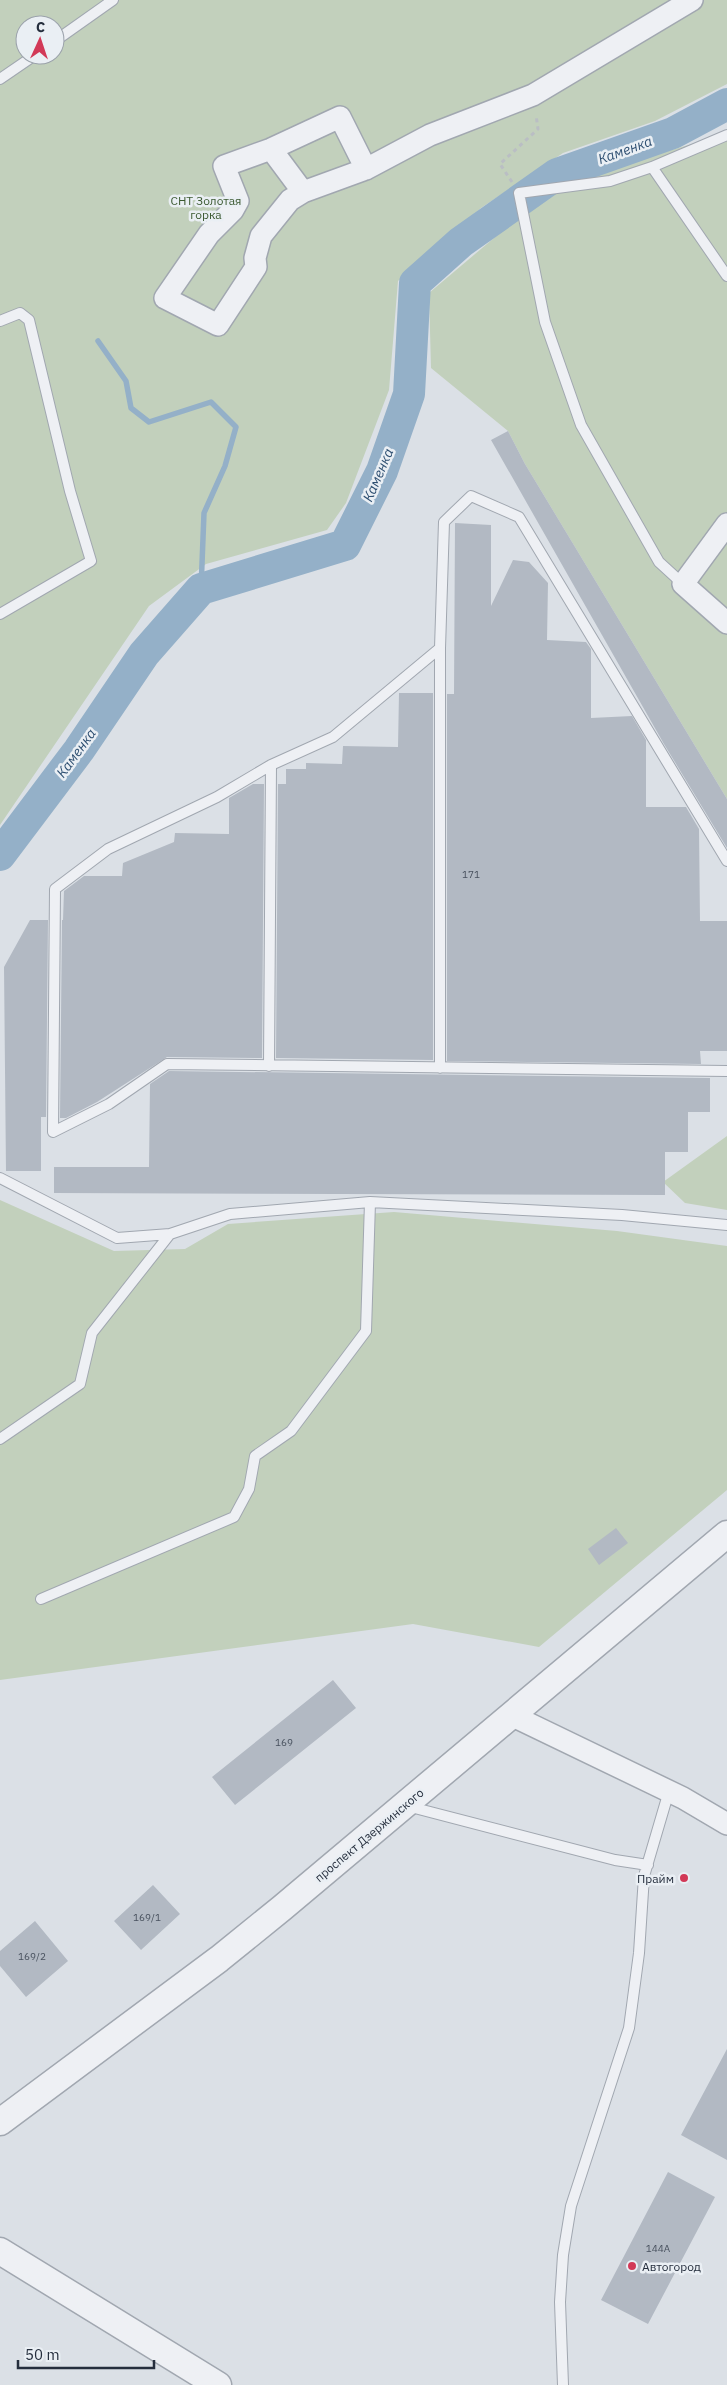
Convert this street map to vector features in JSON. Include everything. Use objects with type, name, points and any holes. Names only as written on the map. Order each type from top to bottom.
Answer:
[{"type":"street","points":[[366,169],[340,117],[270,149],[224,166],[238,201],[233,210],[209,234],[165,298],[218,325],[256,267],[254,258],[261,236],[290,200],[303,192],[366,169],[430,135],[533,95],[692,0]]},
{"type":"street","points":[[270,149],[303,192]]},
{"type":"street","points":[[727,524],[683,584],[727,623]]},
{"type":"street","name":"проспект Дзержинского","points":[[0,2122],[219,1958],[727,1534]]},
{"type":"street","points":[[511,1715],[668,1791],[727,1824]]},
{"type":"street","points":[[0,2251],[218,2385]]},
{"type":"lane","points":[[65,34],[113,0]]},
{"type":"lane","points":[[0,79],[20,65]]},
{"type":"lane","points":[[683,584],[659,562],[581,425],[545,322],[519,193],[610,181],[652,167],[727,135]]},
{"type":"lane","points":[[652,167],[727,276]]},
{"type":"lane","points":[[0,322],[20,313],[29,320],[70,491],[91,561],[0,614]]},
{"type":"lane","points":[[440,1068],[440,648],[444,522],[471,496],[519,517],[727,861]]},
{"type":"lane","points":[[440,648],[333,737],[271,765],[217,797],[108,849],[55,889],[53,1132],[109,1104],[167,1064],[727,1071]]},
{"type":"lane","points":[[269,1066],[271,765]]},
{"type":"lane","points":[[0,1178],[117,1238],[170,1234],[230,1214],[370,1202],[622,1215],[727,1225]]},
{"type":"lane","points":[[41,1599],[234,1517],[249,1489],[255,1456],[291,1431],[366,1330],[370,1202]]},
{"type":"lane","points":[[0,1439],[80,1384],[92,1332],[170,1234]]},
{"type":"lane","points":[[563,2385],[560,2302],[563,2255],[571,2206],[629,2028],[639,1953],[644,1876],[668,1791]]},
{"type":"lane","points":[[404,1805],[615,1860],[648,1865]]},
{"type":"path","points":[[519,193],[500,164],[538,129],[533,95]]},
{"type":"green space","name":"СНТ Золотая горка","points":[[0,0],[727,0],[727,84],[655,121],[563,153],[481,208],[398,281],[389,390],[346,503],[327,530],[206,564],[149,606],[0,825]]},
{"type":"green space","points":[[727,130],[727,799],[525,464],[508,431],[431,368],[429,293],[527,210],[585,176],[715,137]]},
{"type":"green space","points":[[727,1136],[727,1210],[685,1203],[663,1182]]},
{"type":"green space","points":[[0,1200],[114,1251],[185,1249],[228,1224],[394,1212],[617,1231],[727,1246],[727,1490],[539,1647],[413,1624],[0,1680]]},
{"type":"building","points":[[508,431],[525,464],[727,799],[727,848],[664,744],[491,440]]},
{"type":"building","points":[[455,523],[491,525],[491,606],[513,560],[529,562],[548,583],[547,640],[586,642],[591,649],[591,718],[632,716],[646,740],[646,807],[686,807],[699,829],[700,921],[727,921],[727,1051],[700,1051],[701,1064],[447,1061],[447,694],[454,694]]},
{"type":"building","points":[[399,693],[433,693],[433,1060],[276,1058],[278,784],[286,784],[286,769],[306,769],[306,763],[342,764],[343,746],[398,747]]},
{"type":"building","points":[[253,784],[264,784],[262,1058],[167,1057],[97,1102],[66,1118],[60,1118],[64,891],[84,876],[122,876],[123,863],[174,842],[175,833],[229,834],[229,798]]},
{"type":"building","points":[[30,920],[48,920],[46,1117],[41,1117],[41,1171],[6,1171],[4,967]]},
{"type":"building","points":[[169,1071],[710,1078],[710,1112],[688,1112],[688,1152],[665,1152],[665,1195],[54,1193],[54,1167],[149,1167],[150,1084]]},
{"type":"building","points":[[616,1528],[628,1543],[599,1565],[588,1549]]},
{"type":"building","points":[[333,1680],[356,1708],[235,1805],[212,1777]]},
{"type":"building","points":[[153,1885],[180,1914],[141,1950],[114,1921]]},
{"type":"building","points":[[35,1921],[68,1961],[26,1997],[0,1966],[0,1951]]},
{"type":"building","points":[[727,2049],[727,2160],[681,2135]]},
{"type":"building","points":[[668,2172],[715,2197],[648,2324],[601,2300]]},
{"type":"waterway","name":"Каменка","points":[[0,855],[79,750],[144,654],[201,589],[345,545],[382,471],[409,394],[415,283],[461,242],[557,174],[673,133],[727,104]]},
{"type":"waterway","points":[[98,341],[126,381],[131,408],[149,422],[211,402],[236,427],[225,466],[204,513],[201,589]]},
{"type":"place","name":"Прайм","points":[[684,1878]]},
{"type":"place","name":"Автогород","points":[[632,2266]]}]
